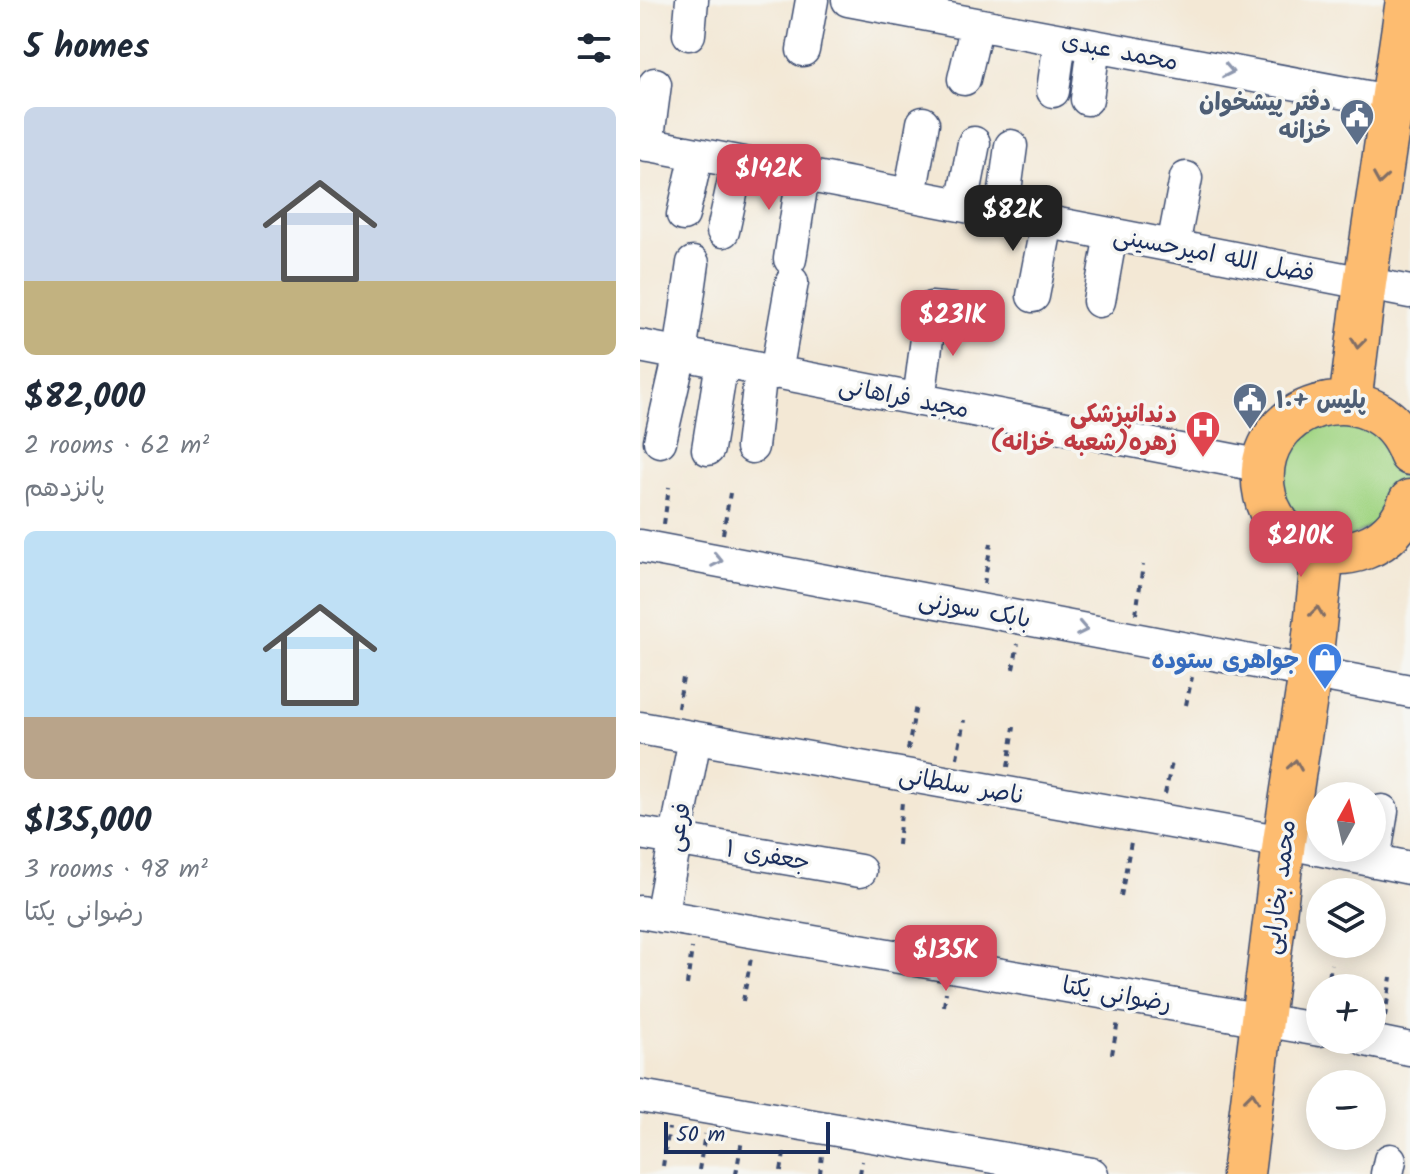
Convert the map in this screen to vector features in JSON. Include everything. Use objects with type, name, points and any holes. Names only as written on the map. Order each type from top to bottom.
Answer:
[{"type":"main road","points":[[1350,403],[1365,283],[1401,104],[1407,0]]},
{"type":"main road","points":[[1410,454],[1392,424],[1366,407],[1330,403],[1311,407],[1279,431],[1269,447],[1263,466],[1267,504],[1276,521],[1305,546],[1323,552],[1356,552],[1371,546],[1397,526],[1410,501]]},
{"type":"main road","name":"محمد بخارایی","points":[[1243,1174],[1284,842],[1310,672],[1323,552]]},
{"type":"street","points":[[689,34],[692,0]]},
{"type":"street","points":[[803,50],[812,0]]},
{"type":"street","name":"محمد عبدی","points":[[848,0],[1401,104]]},
{"type":"street","points":[[964,79],[977,24]]},
{"type":"street","points":[[1053,91],[1060,40]]},
{"type":"street","points":[[1087,99],[1094,46]]},
{"type":"street","points":[[644,144],[655,84]]},
{"type":"street","points":[[910,195],[923,123]]},
{"type":"street","points":[[962,205],[974,143]]},
{"type":"street","name":"فضل الله امیرحسینی","points":[[644,144],[1410,292]]},
{"type":"street","points":[[1002,213],[1011,146]]},
{"type":"street","points":[[683,215],[697,154]]},
{"type":"street","points":[[723,231],[738,162]]},
{"type":"street","points":[[752,447],[791,270],[803,175]]},
{"type":"street","points":[[1173,246],[1186,178]]},
{"type":"street","points":[[1033,296],[1047,222]]},
{"type":"street","points":[[1099,301],[1111,234]]},
{"type":"street","points":[[660,441],[680,354],[693,263]]},
{"type":"street","points":[[919,400],[931,308],[966,311]]},
{"type":"street","name":"مجید فراهانی","points":[[640,346],[1263,466]]},
{"type":"street","points":[[708,449],[722,362]]},
{"type":"street","name":"بابک سوزنی","points":[[650,547],[1410,691]]},
{"type":"street","name":"ناصر سلطانی","points":[[640,728],[1306,847]]},
{"type":"street","name":"فرعی","points":[[651,914],[676,839],[695,738]]},
{"type":"street","name":"جعفری ۱","points":[[640,833],[860,871]]},
{"type":"street","name":"ناصر سلطانی","points":[[1379,862],[1410,868]]},
{"type":"street","name":"رضوانی یکتا","points":[[651,914],[1306,1027]]},
{"type":"street","points":[[640,1096],[1092,1174]]},
{"type":"path","points":[[650,547],[669,487]]},
{"type":"path","points":[[718,560],[730,493]]},
{"type":"path","points":[[980,610],[991,543]]},
{"type":"path","points":[[1132,638],[1143,565]]},
{"type":"path","points":[[898,845],[904,775],[916,705]]},
{"type":"path","points":[[952,783],[964,720]]},
{"type":"path","points":[[1004,793],[1014,727]]},
{"type":"path","points":[[1121,896],[1148,818],[1172,762]]},
{"type":"path","points":[[687,985],[695,922]]},
{"type":"path","points":[[743,1001],[756,932]]},
{"type":"path","points":[[1330,974],[1331,964]]},
{"type":"path","points":[[1386,1033],[1391,977]]},
{"type":"path","points":[[663,1166],[674,1102]]},
{"type":"path","points":[[699,1170],[710,1108]]},
{"type":"path","points":[[736,1174],[746,1114]]},
{"type":"green space","points":[[1370,421],[1406,474],[1403,495],[1394,515],[1338,543],[1286,513],[1280,453],[1308,422]]},
{"type":"place","name":"دفتر پیشخوان خزانه","points":[[1357,147]]},
{"type":"place","name":"پلیس +۱۰","points":[[1250,431]]},
{"type":"place","name":"دندانپزشکی زهره(شعبه خزانه)","points":[[1203,459]]},
{"type":"place","name":"جواهری ستوده","points":[[1325,691]]}]
